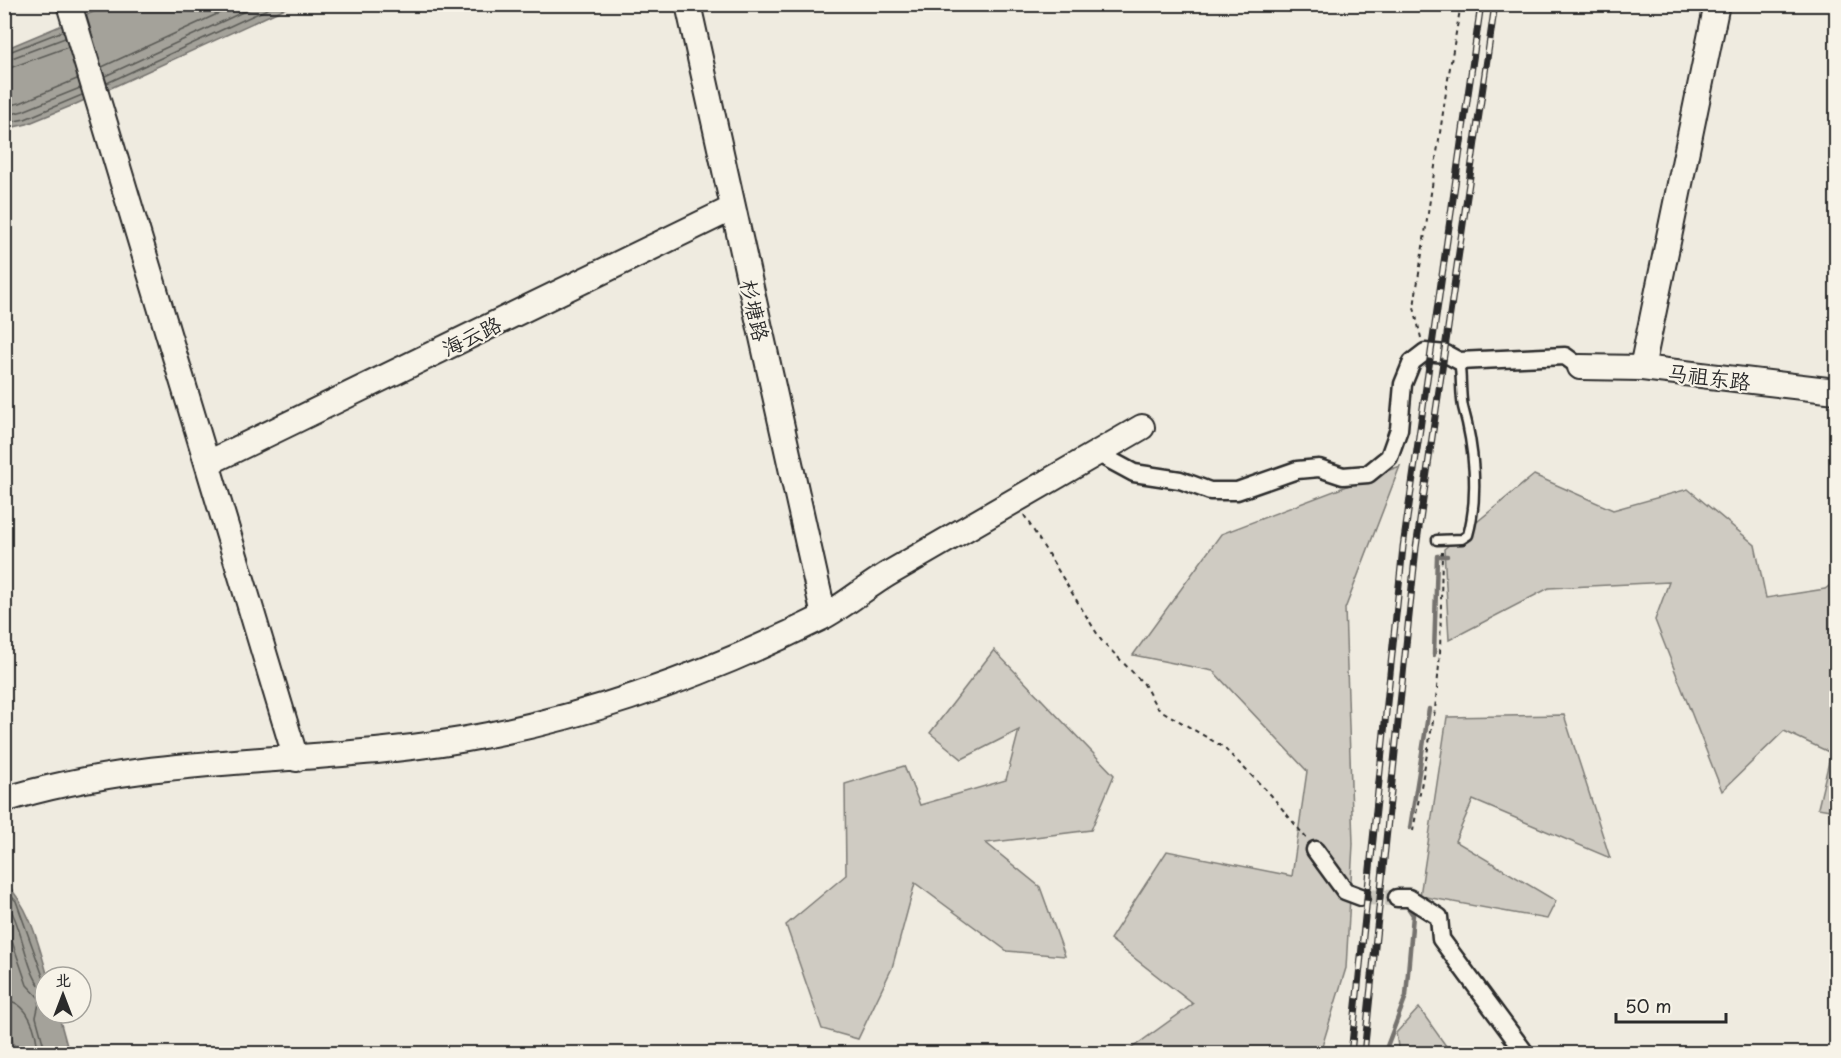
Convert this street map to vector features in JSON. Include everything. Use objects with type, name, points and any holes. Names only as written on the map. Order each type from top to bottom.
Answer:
[{"type":"street","points":[[69,4],[296,759]]},
{"type":"street","name":"杉塘路","points":[[688,4],[824,616]]},
{"type":"street","points":[[1642,368],[1717,4]]},
{"type":"street","name":"海云路","points":[[208,463],[733,208]]},
{"type":"street","points":[[1097,453],[1134,473],[1180,480],[1210,491],[1237,491],[1297,470],[1319,468],[1343,476],[1368,474],[1389,457],[1399,429],[1403,384],[1412,362],[1425,352],[1446,354],[1459,361],[1565,356],[1580,367]]},
{"type":"street","name":"马祖东路","points":[[1580,367],[1642,368],[1836,391]]},
{"type":"street","points":[[4,800],[91,777],[296,759],[475,737],[565,718],[636,697],[709,670],[824,616],[875,581],[1142,427]]},
{"type":"street","points":[[1315,849],[1345,891],[1360,897]]},
{"type":"street","points":[[1397,897],[1409,898],[1439,917],[1441,939],[1526,1053]]},
{"type":"lane","points":[[1437,540],[1462,539],[1468,536],[1474,515],[1470,455],[1472,437],[1463,405],[1459,361]]},
{"type":"path","points":[[1425,352],[1414,307],[1461,4]]},
{"type":"path","points":[[1015,500],[1101,640],[1144,684],[1157,708],[1223,747],[1271,795],[1315,849]]},
{"type":"path","points":[[1413,831],[1435,710],[1440,654],[1440,552],[1462,551],[1462,539]]},
{"type":"shaded area","points":[[1400,466],[1345,609],[1353,844],[1346,968],[1320,1053],[1125,1053],[1193,1004],[1110,939],[1167,851],[1292,876],[1307,771],[1213,671],[1133,655],[1221,534]]},
{"type":"shaded area","points":[[1534,475],[1613,510],[1688,489],[1755,545],[1766,598],[1825,589],[1836,581],[1836,811],[1818,808],[1831,753],[1784,731],[1722,791],[1655,620],[1669,582],[1549,588],[1449,640],[1444,549]]},
{"type":"shaded area","points":[[994,650],[1114,775],[1091,830],[986,843],[1040,887],[1065,956],[1007,951],[915,883],[892,968],[858,1039],[822,1029],[786,925],[846,875],[845,784],[904,766],[920,805],[1006,780],[1019,730],[962,759],[930,733]]},
{"type":"shaded area","points":[[1564,715],[1610,858],[1473,800],[1455,841],[1556,901],[1547,919],[1420,896],[1447,717]]},
{"type":"shaded area","points":[[1419,1008],[1451,1053],[1399,1053],[1396,1033]]},
{"type":"water","points":[[110,5],[292,5],[76,104],[27,124],[5,129],[5,49]]},
{"type":"water","points":[[4,881],[27,914],[45,965],[33,965],[33,1025],[61,1025],[69,1053],[16,1053],[5,1013]]},
{"type":"waterway","points":[[1434,655],[1437,556],[1447,556]]},
{"type":"waterway","points":[[1410,828],[1429,709]]},
{"type":"waterway","points":[[1386,1049],[1406,996],[1413,915],[1405,903]]},
{"type":"tunnel","points":[[1361,897],[1397,898]]},
{"type":"railway","points":[[1351,1054],[1403,547],[1481,4]]},
{"type":"railway","points":[[1364,1054],[1416,548],[1495,4]]}]
